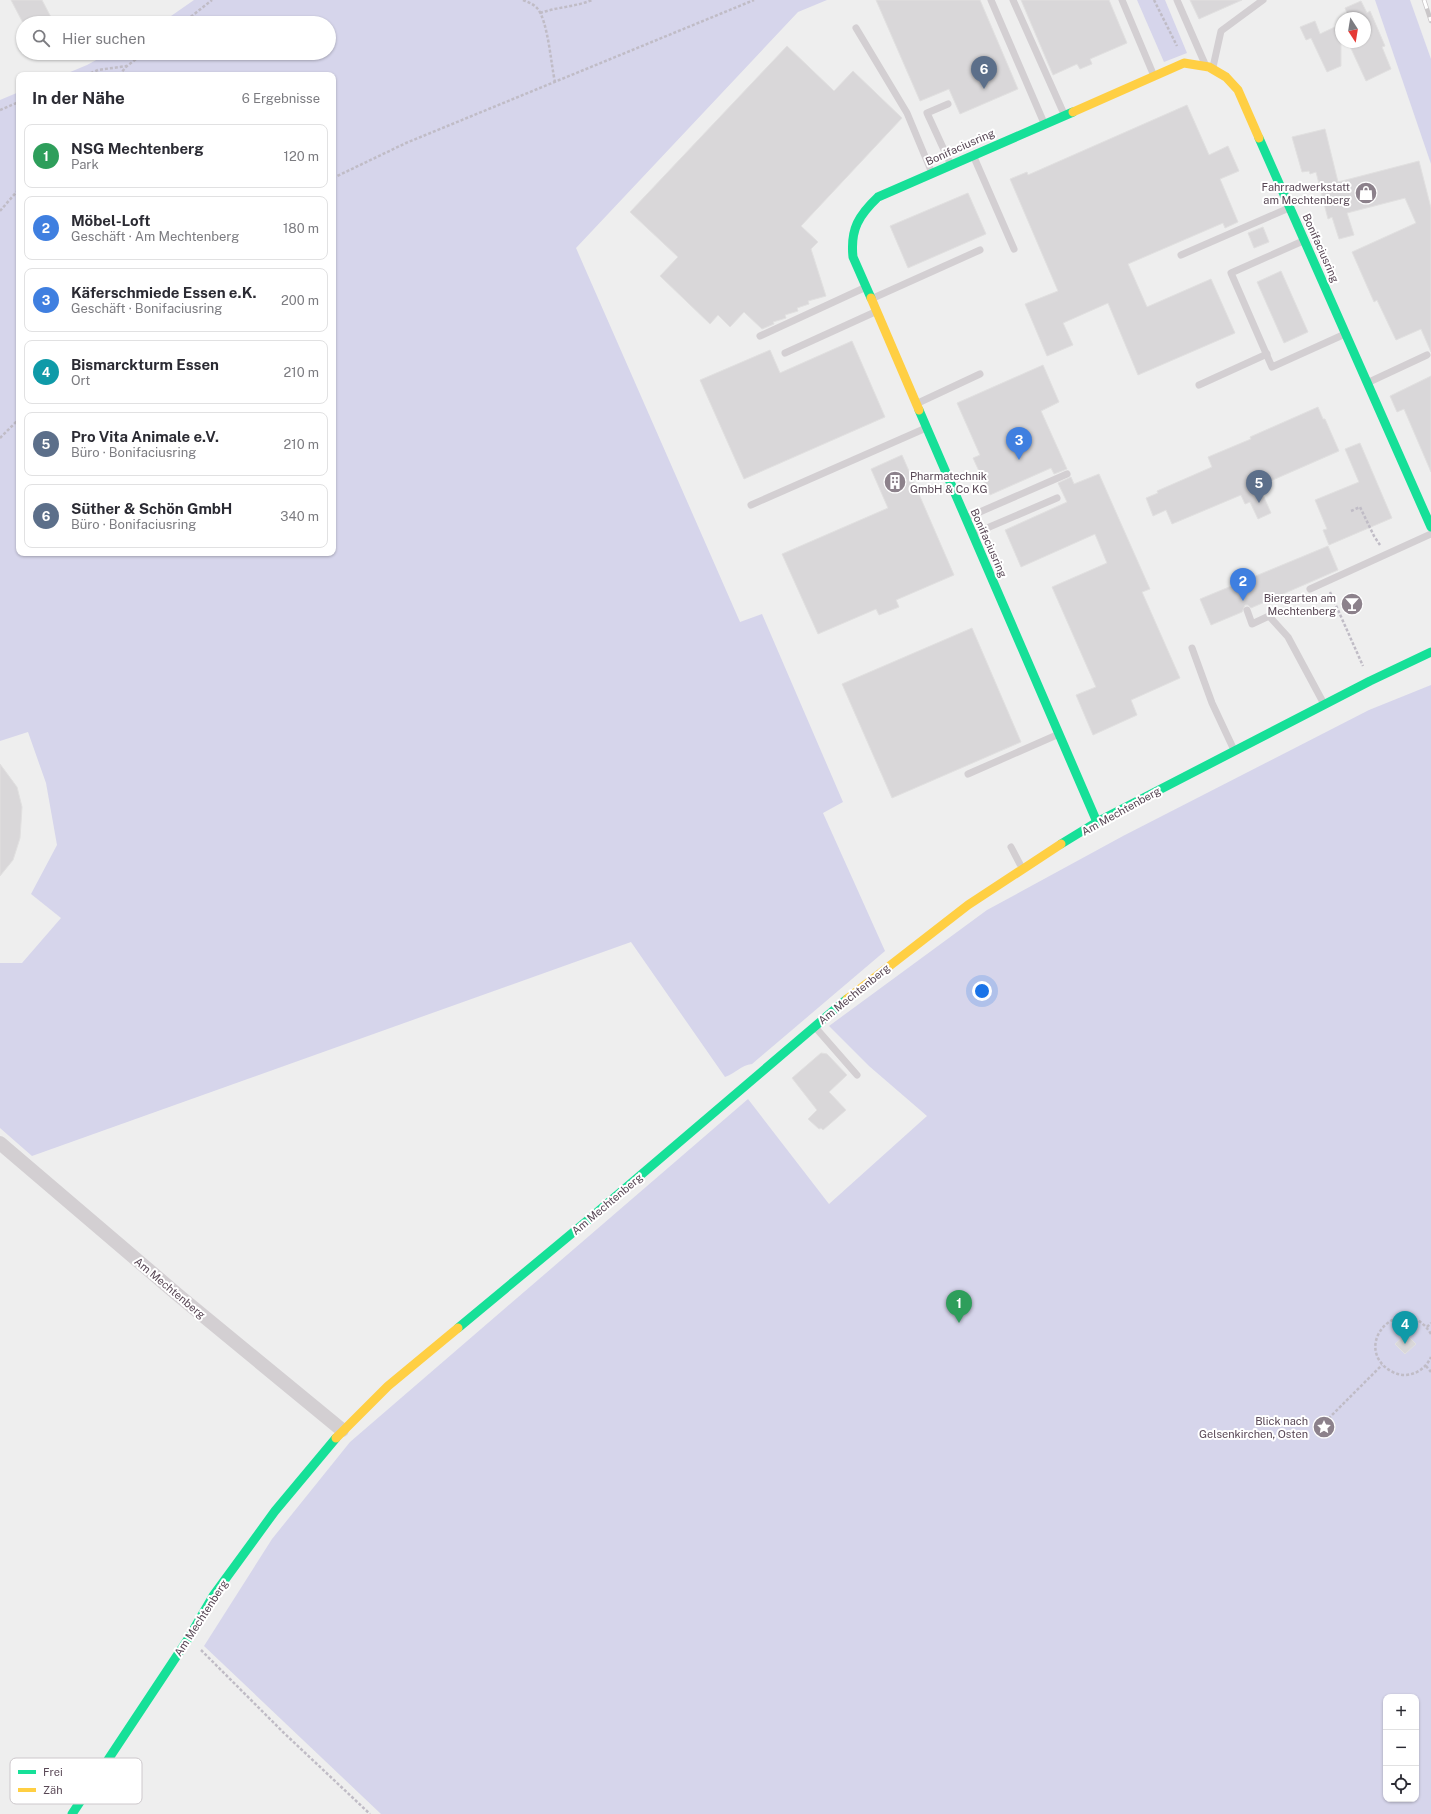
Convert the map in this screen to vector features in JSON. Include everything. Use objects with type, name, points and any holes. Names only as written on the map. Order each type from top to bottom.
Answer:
[{"type":"street","name":"Bonifaciusring","points":[[1097,822],[966,518],[875,312],[853,257],[852,247],[855,231],[862,213],[878,197],[1064,114],[1184,63],[1210,67],[1228,78],[1238,90],[1431,527]]},
{"type":"street","name":"Am Mechtenberg","points":[[109,1758],[188,1639],[213,1596],[275,1511],[342,1430],[388,1386],[588,1220],[814,1027],[968,905],[1022,868],[1097,822],[1234,750],[1431,652]]},
{"type":"street","name":"Am Mechtenberg","points":[[0,1143],[178,1295],[342,1430]]},
{"type":"street","name":"Am Mechtenberg","points":[[72,1814],[79,1804]]},
{"type":"lane","points":[[991,0],[1044,124]]},
{"type":"lane","points":[[1013,0],[1064,114]]},
{"type":"lane","points":[[1122,0],[1154,76]]},
{"type":"lane","points":[[1177,0],[1210,67]]},
{"type":"lane","points":[[1210,67],[1221,31],[1263,0]]},
{"type":"lane","points":[[856,28],[907,113],[932,173]]},
{"type":"lane","points":[[948,104],[927,113],[951,165]]},
{"type":"lane","points":[[973,155],[1014,249]]},
{"type":"lane","points":[[1180,255],[1290,208]]},
{"type":"lane","points":[[1304,240],[1231,273],[1272,367],[1346,334]]},
{"type":"lane","points":[[870,299],[980,250]]},
{"type":"lane","points":[[760,336],[865,288]]},
{"type":"lane","points":[[784,353],[875,312]]},
{"type":"lane","points":[[1199,385],[1267,354]]},
{"type":"lane","points":[[1367,383],[1427,356]]},
{"type":"lane","points":[[916,404],[980,374]]},
{"type":"lane","points":[[751,505],[926,428]]},
{"type":"lane","points":[[966,518],[1067,474]]},
{"type":"lane","points":[[972,534],[1057,498]]},
{"type":"lane","points":[[1310,589],[1431,534]]},
{"type":"lane","points":[[1247,610],[1252,624],[1269,616],[1288,637],[1324,705]]},
{"type":"lane","points":[[1192,648],[1212,703],[1234,750]]},
{"type":"lane","points":[[968,774],[1059,734]]},
{"type":"lane","points":[[1011,847],[1022,868]]},
{"type":"lane","points":[[814,1027],[857,1075]]},
{"type":"path","points":[[192,16],[212,0]]},
{"type":"path","points":[[523,0],[532,4],[540,13],[546,33],[555,82]]},
{"type":"path","points":[[540,13],[552,8],[583,4],[592,0]]},
{"type":"path","points":[[336,177],[406,143],[754,0]]},
{"type":"path","points":[[1154,0],[1184,63]]},
{"type":"path","points":[[122,72],[135,60]]},
{"type":"path","points":[[93,72],[127,66]]},
{"type":"path","points":[[0,110],[16,103]]},
{"type":"path","points":[[0,211],[16,192]]},
{"type":"path","points":[[0,438],[16,422]]},
{"type":"path","points":[[1351,511],[1360,507],[1374,536],[1387,554]]},
{"type":"path","points":[[1329,590],[1360,659]]},
{"type":"path","points":[[1431,1334],[1427,1327],[1421,1322],[1407,1317],[1392,1319],[1386,1323],[1377,1336],[1375,1344],[1376,1351],[1382,1365],[1388,1370],[1404,1375],[1416,1372],[1426,1366],[1431,1357]]},
{"type":"path","points":[[1427,1327],[1431,1323]]},
{"type":"path","points":[[1325,1422],[1382,1365]]},
{"type":"path","points":[[1426,1366],[1431,1372]]},
{"type":"path","points":[[216,1663],[284,1733],[370,1814]]},
{"type":"shaded area","points":[[194,0],[827,0],[798,12],[576,248],[740,622],[762,614],[843,802],[823,813],[885,951],[752,1064],[745,1066],[725,1077],[631,942],[32,1156],[0,1128],[0,963],[22,963],[61,918],[31,894],[57,845],[46,783],[28,732],[0,741],[0,100],[16,93],[16,556],[336,556],[336,72],[70,72],[96,60],[336,60],[336,16],[171,16]]},
{"type":"shaded area","points":[[1137,0],[1165,0],[1187,53],[1164,62]]},
{"type":"shaded area","points":[[1375,0],[1410,0],[1431,59],[1431,164]]},
{"type":"shaded area","points":[[1431,685],[1431,1814],[381,1814],[204,1646],[272,1539],[350,1442],[748,1099],[829,1204],[927,1116],[869,1066],[829,1026],[987,910],[1123,836],[1369,710]]},
{"type":"building","points":[[11,0],[42,0],[50,16],[19,16]]},
{"type":"building","points":[[876,0],[980,0],[1018,89],[960,114],[949,89],[920,101]]},
{"type":"building","points":[[1021,0],[1109,0],[1127,43],[1090,59],[1092,64],[1080,69],[1077,64],[1053,75]]},
{"type":"building","points":[[1190,0],[1242,0],[1199,19]]},
{"type":"building","points":[[1361,1],[1366,12],[1347,12],[1345,8]]},
{"type":"building","points":[[1371,13],[1385,46],[1382,47],[1391,69],[1366,81],[1351,48],[1371,48]]},
{"type":"building","points":[[1315,21],[1320,34],[1335,27],[1335,48],[1341,48],[1341,66],[1327,72],[1311,38],[1306,40],[1300,27]]},
{"type":"building","points":[[787,46],[834,91],[853,71],[902,118],[801,226],[818,242],[811,249],[826,296],[808,301],[809,304],[797,308],[798,311],[785,315],[786,318],[773,322],[774,324],[762,329],[744,312],[730,327],[718,315],[710,324],[660,276],[678,257],[630,212]]},
{"type":"building","points":[[1187,105],[1209,155],[1228,146],[1239,171],[1220,179],[1238,222],[1225,228],[1223,223],[1128,264],[1147,307],[1211,279],[1235,333],[1138,375],[1108,303],[1063,323],[1073,345],[1047,356],[1025,304],[1058,291],[1010,179],[1027,172],[1028,175]]},
{"type":"building","points":[[1325,129],[1338,182],[1419,161],[1431,208],[1431,352],[1421,329],[1396,340],[1377,300],[1374,302],[1352,252],[1416,223],[1405,198],[1347,213],[1354,235],[1339,239],[1332,217],[1328,219],[1316,172],[1310,174],[1309,171],[1302,172],[1292,137]]},
{"type":"building","points":[[968,193],[986,234],[908,268],[890,226]]},
{"type":"building","points":[[1263,227],[1269,242],[1254,248],[1248,233]]},
{"type":"building","points":[[1281,271],[1308,332],[1284,343],[1257,282]]},
{"type":"building","points":[[852,341],[885,417],[744,479],[700,380],[770,350],[780,373]]},
{"type":"building","points":[[1043,365],[1059,402],[1041,411],[1067,469],[1054,474],[1051,468],[990,495],[973,458],[980,455],[957,403]]},
{"type":"building","points":[[1431,376],[1431,472],[1404,409],[1397,412],[1390,396]]},
{"type":"building","points":[[1318,407],[1339,451],[1259,486],[1271,513],[1258,519],[1250,502],[1245,504],[1241,495],[1172,524],[1166,510],[1153,516],[1146,498],[1158,493],[1157,491],[1212,467],[1208,457],[1251,439],[1250,437]]},
{"type":"building","points":[[1360,443],[1392,518],[1329,545],[1323,530],[1327,529],[1315,500],[1359,482],[1345,449]]},
{"type":"building","points":[[902,455],[954,575],[896,600],[899,607],[879,615],[876,609],[818,634],[782,554],[888,508],[871,469]]},
{"type":"building","points":[[1099,474],[1150,589],[1142,592],[1180,678],[1131,700],[1137,715],[1093,735],[1076,695],[1096,687],[1052,587],[1107,563],[1095,534],[1021,567],[1005,530],[1067,502],[1058,483],[1071,477],[1074,484]]},
{"type":"building","points":[[1328,546],[1338,570],[1251,608],[1248,605],[1245,605],[1242,612],[1211,625],[1200,599]]},
{"type":"building","points":[[972,628],[1021,742],[892,798],[842,684]]},
{"type":"building","points":[[0,764],[17,787],[22,807],[20,838],[13,860],[0,876]]},
{"type":"building","points":[[821,1053],[827,1054],[847,1075],[829,1092],[846,1110],[823,1130],[821,1128],[819,1129],[808,1119],[817,1110],[792,1078]]},
{"type":"building","points":[[1406,1334],[1416,1344],[1405,1354],[1395,1344]]},
{"type":"railway","points":[[1424,0],[1431,21]]},
{"type":"traffic: fast","points":[[871,298],[853,257],[852,247],[857,223],[878,197],[1073,112]]},
{"type":"traffic: fast","points":[[1259,138],[1431,527]]},
{"type":"traffic: fast","points":[[919,410],[1097,822]]},
{"type":"traffic: fast","points":[[1061,844],[1097,822],[1370,681],[1431,652]]},
{"type":"traffic: fast","points":[[458,1328],[588,1220],[847,999]]},
{"type":"traffic: fast","points":[[109,1758],[188,1639],[213,1596],[275,1511],[336,1438]]},
{"type":"traffic: fast","points":[[72,1814],[79,1804]]},
{"type":"traffic: slow","points":[[1073,112],[1184,63],[1209,67],[1226,77],[1238,90],[1259,138]]},
{"type":"traffic: slow","points":[[871,298],[919,410]]},
{"type":"traffic: slow","points":[[847,999],[968,905],[1061,844]]},
{"type":"traffic: slow","points":[[336,1438],[388,1386],[458,1328]]},
{"type":"place","name":"Süther & Schön GmbH","points":[[984,89]]},
{"type":"place","name":"Fahrradwerkstatt am Mechtenberg","points":[[1366,193]]},
{"type":"place","name":"Käferschmiede Essen e.K.","points":[[1019,460]]},
{"type":"place","name":"Pharmatechnik GmbH & Co KG","points":[[895,482]]},
{"type":"place","name":"Pro Vita Animale e.V.","points":[[1259,503]]},
{"type":"place","name":"Möbel-Loft","points":[[1243,601]]},
{"type":"place","name":"Biergarten am Mechtenberg","points":[[1352,604]]},
{"type":"place","name":"NSG Mechtenberg","points":[[959,1323]]},
{"type":"place","name":"Bismarckturm Essen","points":[[1405,1344]]},
{"type":"place","name":"Blick nach Gelsenkirchen, Osten","points":[[1324,1427]]}]
